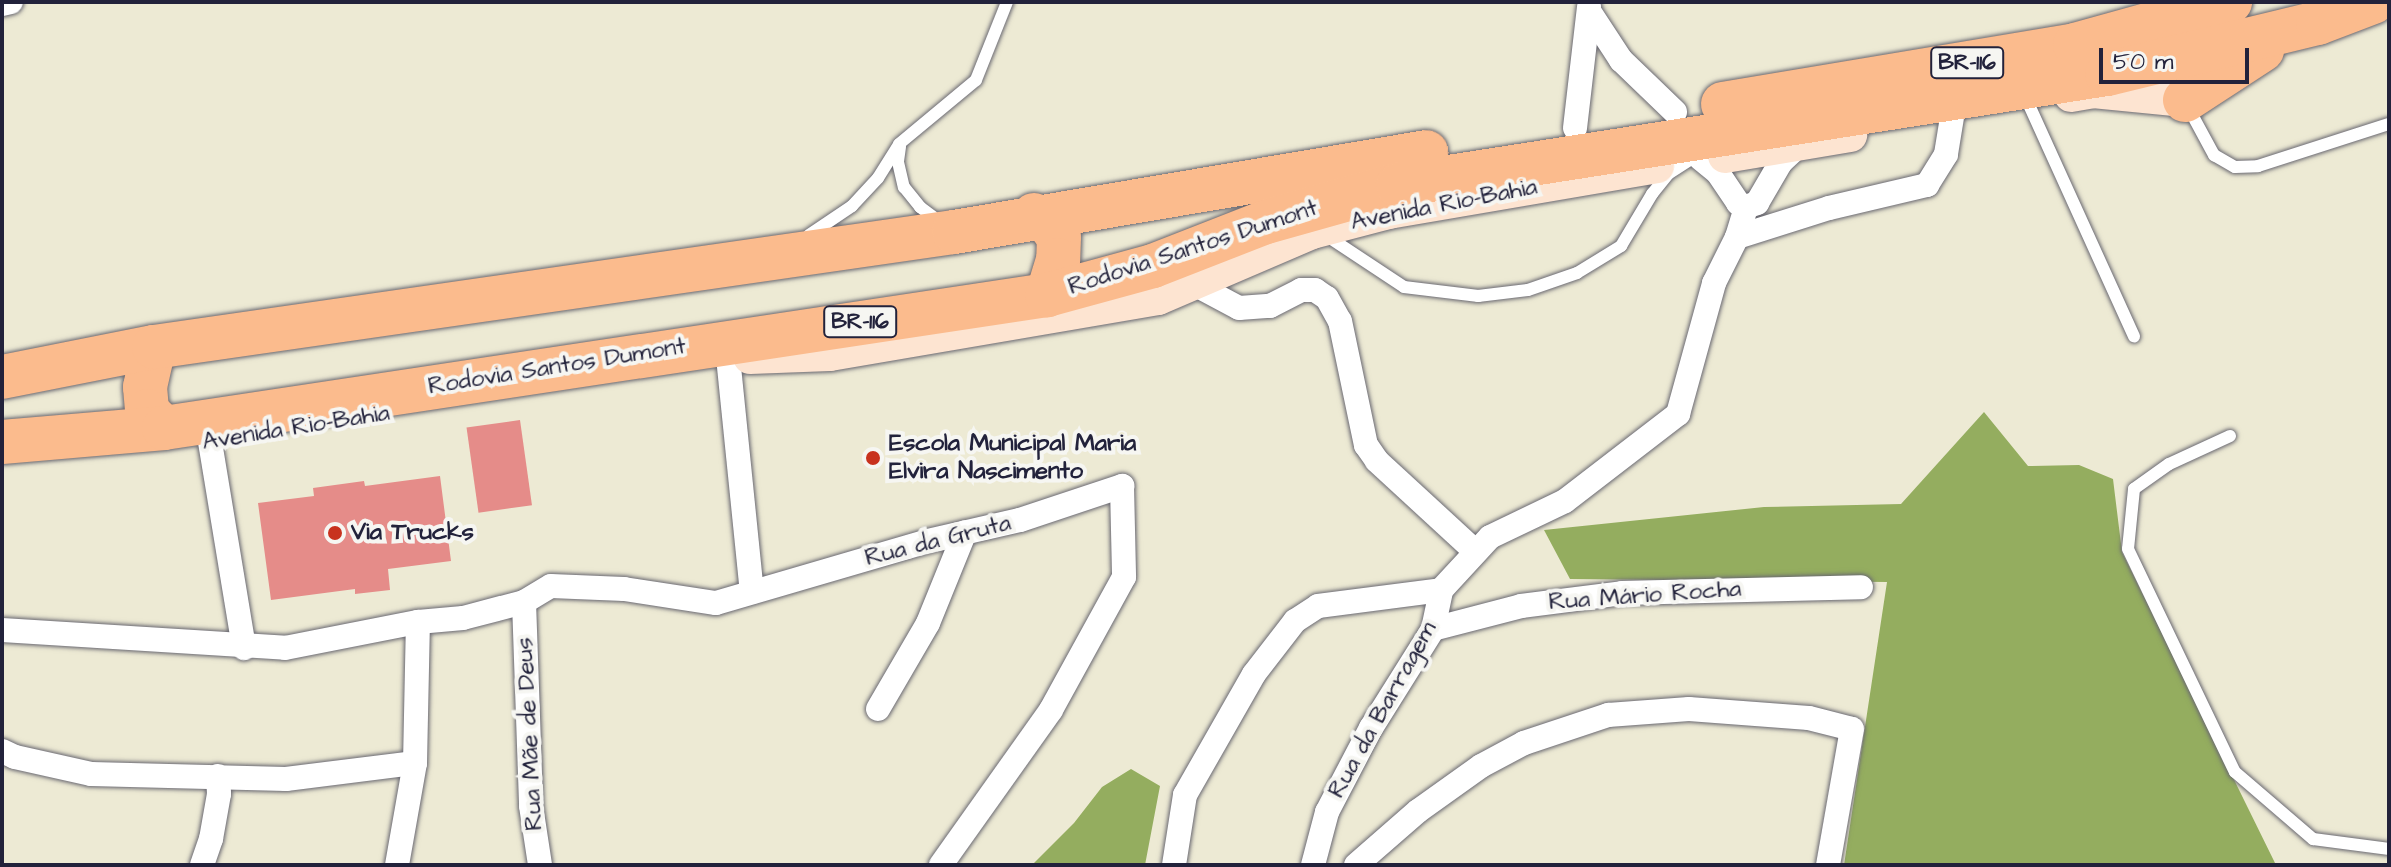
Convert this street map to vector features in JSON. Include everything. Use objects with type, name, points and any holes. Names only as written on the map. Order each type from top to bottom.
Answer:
[{"type":"highway","name":"Rodovia Santos Dumont","points":[[2,377],[154,347],[954,232],[1034,215],[2075,45],[2230,2]]},
{"type":"highway","name":"Rodovia Santos Dumont","points":[[2,442],[164,428],[537,369],[1031,305],[1153,266],[1266,222],[1398,185],[2023,96],[2318,23],[2373,2]]},
{"type":"highway","points":[[2185,100],[2276,41],[2318,23]]},
{"type":"highway","points":[[1031,305],[1058,260],[1059,237],[1046,220],[1034,215]]},
{"type":"highway","points":[[1153,266],[1180,272],[1194,284]]},
{"type":"highway","points":[[154,347],[145,387],[147,411],[164,428]]},
{"type":"highway","points":[[264,413],[321,424]]},
{"type":"street","points":[[2,4],[11,2]]},
{"type":"street","points":[[1588,6],[1621,60],[1675,112]]},
{"type":"street","points":[[1575,128],[1588,6]]},
{"type":"street","points":[[2023,96],[2093,91],[2185,100]]},
{"type":"street","points":[[1737,237],[1829,208],[1927,185],[1946,154],[1955,106]]},
{"type":"street","name":"Avenida Rio-Bahia","points":[[2,463],[210,442],[728,357],[830,354],[1031,305],[1158,298],[1312,232],[1389,212],[1799,145],[1955,106]]},
{"type":"street","name":"Rua da Barragem","points":[[1313,865],[1327,812],[1371,728],[1433,629],[1441,590],[1490,537],[1565,501],[1678,414],[1714,283],[1737,237],[1746,207],[1757,203],[1781,162],[1799,145]]},
{"type":"street","points":[[1694,160],[1718,173],[1738,203],[1746,207]]},
{"type":"street","points":[[1194,284],[1239,308],[1270,306],[1301,290],[1315,290],[1327,298],[1340,321],[1366,445],[1377,461],[1476,552]]},
{"type":"street","points":[[728,357],[752,592]]},
{"type":"street","points":[[210,442],[244,648]]},
{"type":"street","name":"Rua da Gruta","points":[[2,630],[244,648],[285,648],[418,622],[463,618],[524,602],[551,586],[624,589],[716,603],[965,532],[1020,520],[1122,486],[1124,577],[1051,710],[941,865]]},
{"type":"street","points":[[878,709],[928,623],[965,532]]},
{"type":"street","name":"Rua Mário Rocha","points":[[1433,629],[1521,606],[1622,593],[1861,587]]},
{"type":"street","points":[[1174,865],[1185,795],[1254,674],[1295,621],[1318,606],[1441,590]]},
{"type":"street","name":"Rua Mãe de Deus","points":[[524,602],[531,806],[540,865]]},
{"type":"street","points":[[397,865],[415,763],[418,622]]},
{"type":"street","points":[[1356,865],[1418,811],[1481,766],[1524,743],[1608,715],[1689,709],[1809,718],[1852,729],[1828,865]]},
{"type":"street","points":[[2,751],[91,774],[286,779],[415,763]]},
{"type":"street","points":[[202,865],[214,824],[218,776]]},
{"type":"lane","points":[[727,263],[793,242],[830,223],[862,196],[899,144],[976,80],[1007,2]]},
{"type":"lane","points":[[2023,96],[2134,336]]},
{"type":"lane","points":[[2185,100],[2214,155],[2235,167],[2258,166],[2389,124]]},
{"type":"lane","points":[[899,144],[898,162],[904,187],[920,207],[954,232]]},
{"type":"lane","points":[[1312,232],[1336,241],[1404,287],[1465,296],[1528,290],[1577,273],[1621,246],[1652,194],[1668,174],[1694,160]]},
{"type":"lane","points":[[2230,436],[2169,464],[2134,489],[2128,549],[2235,772],[2313,839],[2389,849]]},
{"type":"green space","points":[[1984,412],[2028,466],[2079,465],[2113,479],[2122,552],[2276,865],[1844,865],[1887,582],[1570,579],[1544,530],[1764,507],[1901,504]]},
{"type":"green space","points":[[1131,769],[1160,786],[1145,865],[1032,865],[1074,823],[1102,787]]},
{"type":"building","points":[[520,420],[532,505],[478,513],[467,428]]},
{"type":"building","points":[[440,476],[451,561],[388,569],[390,590],[355,594],[355,589],[271,600],[258,503],[314,496],[313,488],[364,481],[365,486]]},
{"type":"place","name":"Escola Municipal Maria Elvira Nascimento","points":[[873,458]]},
{"type":"place","name":"Via Trucks","points":[[335,533]]}]
